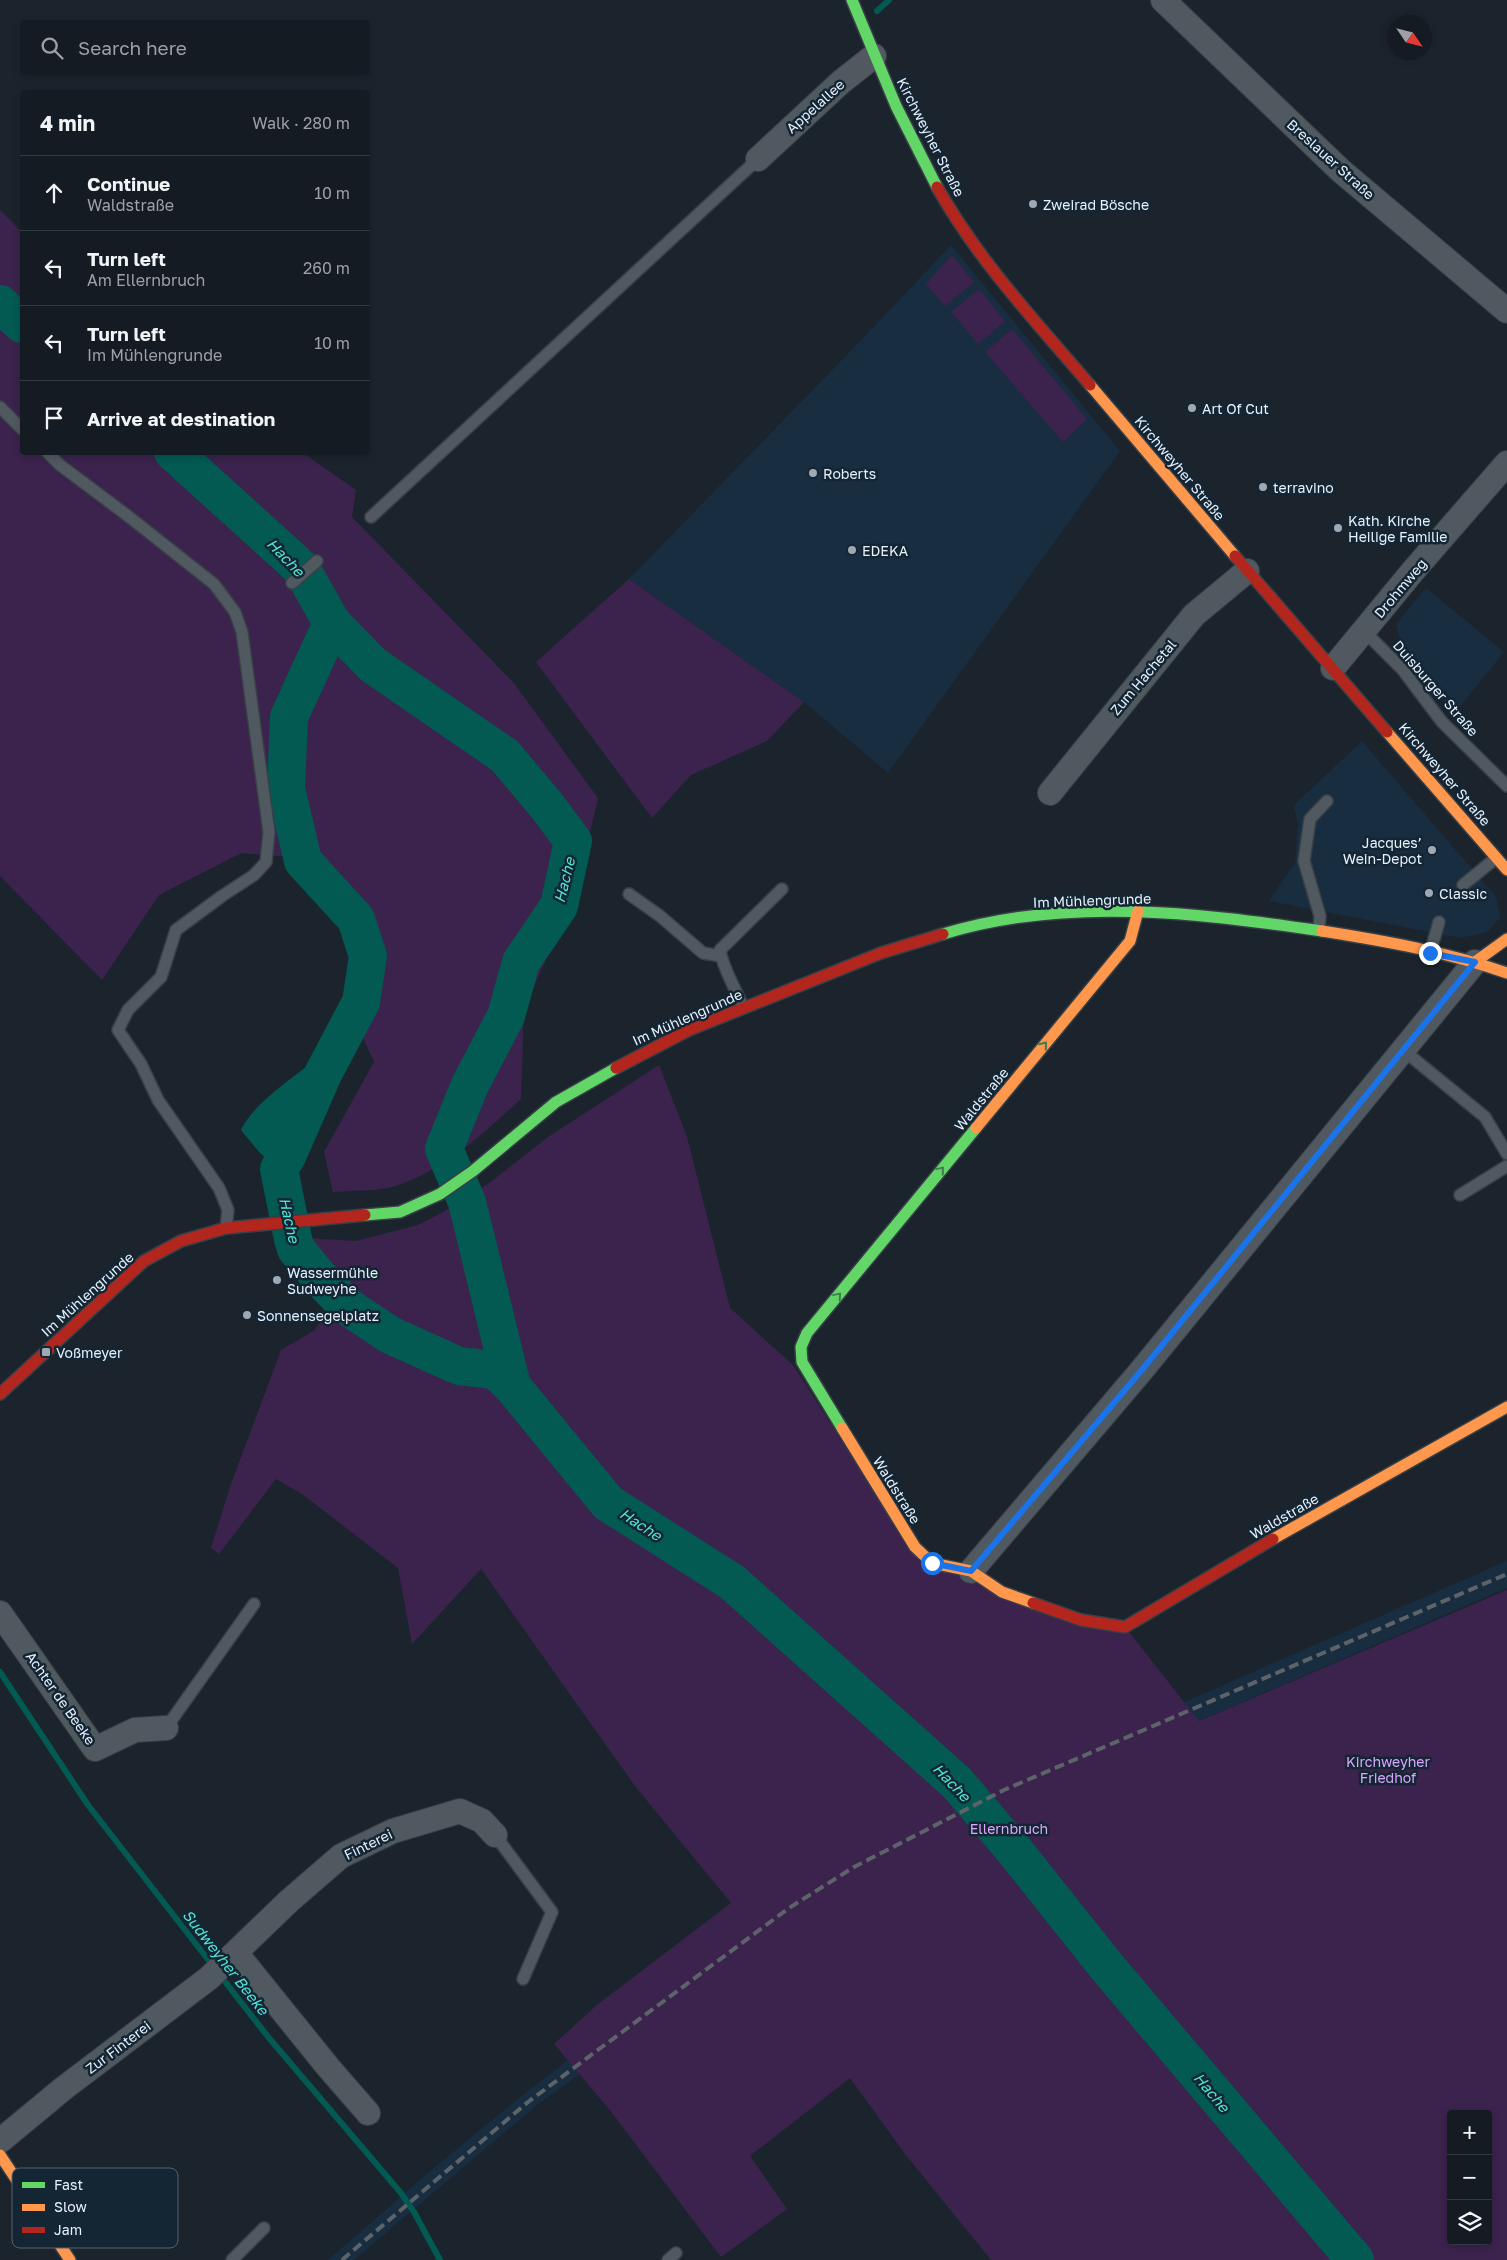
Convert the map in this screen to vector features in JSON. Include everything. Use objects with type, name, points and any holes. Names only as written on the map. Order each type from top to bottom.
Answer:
[{"type":"main road","name":"Kirchweyher Straße","points":[[852,0],[874,56],[929,174],[966,237],[1247,571],[1507,870]]},
{"type":"main road","name":"Im Mühlengrunde","points":[[0,1394],[144,1262],[181,1241],[226,1228],[280,1221],[400,1212],[440,1194],[473,1171],[556,1102],[650,1048],[743,1008],[881,953],[980,924],[1047,913],[1138,911],[1230,918],[1381,940],[1505,971]]},
{"type":"main road","name":"Waldstraße","points":[[1138,911],[1130,941],[806,1333],[801,1347],[802,1362],[915,1547],[932,1563],[971,1571],[1002,1592],[1081,1620],[1125,1627],[1299,1524],[1507,1407]]},
{"type":"main road","points":[[1475,962],[1507,939]]},
{"type":"main road","points":[[3,2166],[12,2179]]},
{"type":"main road","points":[[61,2248],[70,2260]]},
{"type":"street","name":"Breslauer Straße","points":[[1163,0],[1340,170],[1507,311]]},
{"type":"street","name":"Appelallee","points":[[758,159],[841,82],[874,56]]},
{"type":"street","name":"Drohmweg","points":[[1333,668],[1413,571],[1507,463]]},
{"type":"street","name":"Zum Hachetal","points":[[1050,793],[1194,615],[1247,571]]},
{"type":"street","points":[[971,1571],[1141,1371],[1475,962]]},
{"type":"street","name":"Achter de Beeke","points":[[0,1613],[95,1749],[135,1730],[166,1728]]},
{"type":"street","name":"Finterei","points":[[236,1953],[341,1856],[393,1831],[460,1811],[482,1820],[495,1835]]},
{"type":"street","points":[[236,1953],[328,2067],[368,2113]]},
{"type":"street","name":"Zur Finterei","points":[[0,2141],[64,2088],[209,1978],[236,1953]]},
{"type":"lane","points":[[371,517],[758,159]]},
{"type":"lane","points":[[0,407],[20,427]]},
{"type":"lane","points":[[50,455],[60,465],[214,584],[235,612],[242,632],[270,832],[266,862],[254,875],[176,930],[161,977],[128,1010],[118,1030],[141,1064],[158,1100],[219,1188],[228,1210],[226,1228]]},
{"type":"lane","points":[[292,583],[317,561]]},
{"type":"lane","name":"Duisburger Straße","points":[[1364,631],[1402,668],[1442,722],[1507,786]]},
{"type":"lane","points":[[1319,930],[1320,916],[1304,861],[1310,819],[1327,801]]},
{"type":"lane","points":[[1463,885],[1496,858]]},
{"type":"lane","points":[[743,1008],[720,950],[782,889]]},
{"type":"lane","points":[[629,894],[660,916],[703,953],[721,956]]},
{"type":"lane","points":[[1430,953],[1439,922]]},
{"type":"lane","points":[[1403,1050],[1485,1117],[1507,1154]]},
{"type":"lane","points":[[1460,1195],[1507,1166]]},
{"type":"lane","points":[[166,1728],[254,1604]]},
{"type":"lane","points":[[495,1835],[552,1912],[523,1979]]},
{"type":"lane","points":[[232,2260],[264,2228]]},
{"type":"shaded area","points":[[951,245],[1120,451],[888,773],[804,702],[629,579]]},
{"type":"shaded area","points":[[1426,588],[1504,652],[1456,711],[1399,661],[1409,649],[1400,640],[1396,624]]},
{"type":"shaded area","points":[[1362,741],[1496,897],[1500,918],[1487,932],[1461,938],[1269,901],[1295,863],[1298,825],[1294,805]]},
{"type":"shaded area","points":[[312,1062],[329,1080],[310,1141],[304,1153],[288,1173],[268,1160],[256,1149],[241,1130],[263,1101]]},
{"type":"shaded area","points":[[1507,1561],[1507,1588],[992,1810],[799,1917],[537,2105],[354,2260],[328,2260],[435,2167],[529,2090],[783,1897],[944,1807]]},
{"type":"green space","points":[[0,210],[20,230],[20,455],[306,455],[356,490],[352,517],[513,682],[598,798],[575,896],[524,1008],[521,1099],[478,1138],[447,1161],[413,1179],[380,1189],[333,1192],[324,1152],[374,1062],[358,1027],[376,945],[354,901],[291,857],[241,853],[159,895],[102,980],[0,876]]},
{"type":"green space","points":[[952,255],[974,282],[945,306],[926,284]]},
{"type":"green space","points":[[979,289],[1005,321],[978,344],[951,312]]},
{"type":"green space","points":[[1012,329],[1087,419],[1063,442],[985,352]]},
{"type":"green space","points":[[629,579],[804,702],[767,741],[691,775],[652,818],[536,662]]},
{"type":"green space","name":"Ellernbruch","points":[[659,1065],[687,1137],[730,1308],[793,1365],[912,1551],[1129,1632],[1199,1721],[1507,1590],[1507,2260],[991,2260],[905,2154],[850,2078],[750,2156],[787,2209],[721,2257],[609,2109],[554,2044],[598,2004],[731,1903],[635,1786],[481,1569],[412,1644],[398,1568],[302,1494],[276,1479],[219,1554],[211,1548],[231,1484],[281,1350],[315,1330],[331,1301],[338,1283],[309,1251],[304,1238],[356,1241],[418,1225],[488,1184],[548,1137]]},
{"type":"waterway","points":[[877,11],[889,0]]},
{"type":"waterway","name":"Hache","points":[[0,304],[20,322]]},
{"type":"waterway","name":"Hache","points":[[176,455],[301,568],[332,623],[373,665],[505,756],[547,806],[573,841],[559,906],[521,962],[506,1016],[470,1085],[444,1149],[467,1202],[512,1386],[608,1503],[732,1582],[957,1783],[1014,1850],[1107,1967],[1355,2260]]},
{"type":"waterway","points":[[332,623],[289,717],[286,788],[303,861],[356,919],[368,956],[361,1002],[323,1074],[287,1156],[279,1169],[293,1239],[296,1249],[348,1307],[390,1335],[459,1366],[495,1370],[512,1386]]},
{"type":"waterway","name":"Sudweyher Beeke","points":[[0,1672],[88,1805],[213,1966]]},
{"type":"waterway","name":"Sudweyher Beeke","points":[[219,1974],[269,2038],[401,2193],[414,2212],[440,2260]]},
{"type":"railway","points":[[342,2260],[528,2102],[789,1908],[854,1867],[1004,1790],[1507,1574]]},
{"type":"traffic: fast","points":[[852,0],[896,106],[937,187]]},
{"type":"traffic: fast","points":[[943,934],[990,922],[1037,915],[1132,911],[1180,914],[1322,931]]},
{"type":"traffic: fast","points":[[365,1215],[400,1212],[440,1194],[473,1171],[556,1102],[616,1068]]},
{"type":"traffic: fast","points":[[842,1428],[802,1362],[801,1347],[807,1333],[976,1128]]},
{"type":"traffic: slow","points":[[1090,385],[1235,556]]},
{"type":"traffic: slow","points":[[1387,732],[1507,870]]},
{"type":"traffic: slow","points":[[976,1128],[1130,941],[1138,911]]},
{"type":"traffic: slow","points":[[1322,931],[1416,948],[1462,959],[1507,973]]},
{"type":"traffic: slow","points":[[1475,962],[1507,939]]},
{"type":"traffic: slow","points":[[1273,1539],[1507,1407]]},
{"type":"traffic: slow","points":[[842,1428],[915,1547],[932,1563],[971,1571],[1002,1592],[1033,1603]]},
{"type":"traffic: slow","points":[[0,2155],[12,2173]]},
{"type":"traffic: slow","points":[[62,2248],[70,2260]]},
{"type":"traffic: jam","points":[[937,187],[953,214],[989,265],[1090,385]]},
{"type":"traffic: jam","points":[[1235,556],[1387,732]]},
{"type":"traffic: jam","points":[[616,1068],[689,1030],[881,953],[943,934]]},
{"type":"traffic: jam","points":[[0,1394],[144,1261],[181,1241],[226,1228],[365,1215]]},
{"type":"traffic: jam","points":[[1033,1603],[1081,1620],[1125,1627],[1273,1539]]},
{"type":"place","name":"Zweirad Bösche","points":[[1033,204]]},
{"type":"place","name":"Art Of Cut","points":[[1192,408]]},
{"type":"place","name":"Roberts","points":[[813,473]]},
{"type":"place","name":"terravino","points":[[1263,487]]},
{"type":"place","name":"Kath. Kirche Heilige Familie","points":[[1338,528]]},
{"type":"place","name":"EDEKA","points":[[852,550]]},
{"type":"place","name":"Jacques’ Wein-Depot","points":[[1432,850]]},
{"type":"place","name":"Classic","points":[[1429,893]]},
{"type":"place","name":"Wassermühle Sudweyhe","points":[[277,1280]]},
{"type":"place","name":"Sonnensegelplatz","points":[[247,1315]]},
{"type":"place","name":"Voßmeyer","points":[[46,1352]]},
{"type":"route","points":[[932,1563],[971,1571],[990,1550],[1141,1371],[1475,962],[1430,953]]},
{"type":"park label","name":"Kirchweyher Friedhof","points":[[1388,1769]]}]
